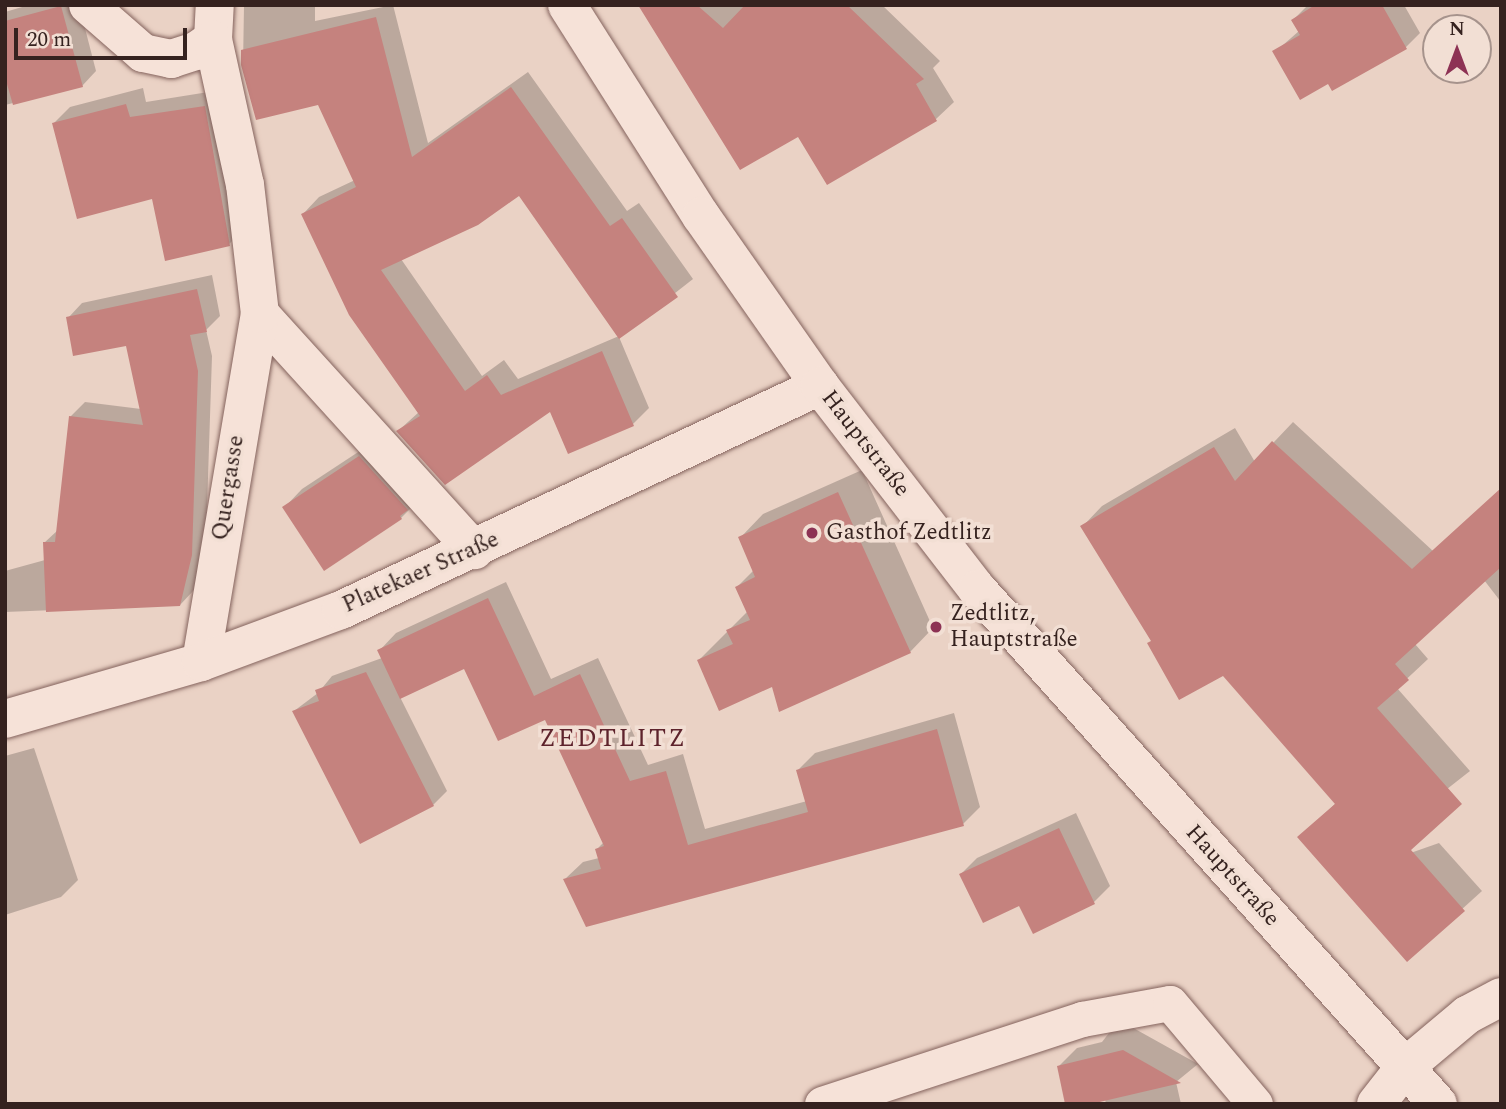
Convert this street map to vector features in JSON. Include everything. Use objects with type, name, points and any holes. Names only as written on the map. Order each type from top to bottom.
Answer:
[{"type":"street","points":[[88,5],[143,53],[171,59],[196,51],[214,22]]},
{"type":"street","name":"Hauptstraße","points":[[568,5],[701,216],[820,386],[978,589],[1438,1104]]},
{"type":"street","name":"Quergasse","points":[[201,662],[260,314],[245,184],[214,22]]},
{"type":"street","points":[[260,314],[474,550]]},
{"type":"street","name":"Platekaer Straße","points":[[5,719],[201,662],[341,610],[820,386]]},
{"type":"street","points":[[1376,1104],[1405,1067],[1467,1015],[1501,996]]},
{"type":"lane","points":[[822,1104],[1082,1018],[1171,1003],[1255,1104]]},
{"type":"building","points":[[638,5],[697,5],[723,28],[745,5],[847,5],[924,79],[916,84],[937,121],[827,185],[798,137],[740,170]]},
{"type":"building","points":[[1315,5],[1382,5],[1407,49],[1332,91],[1328,84],[1300,100],[1272,51],[1300,35],[1291,20]]},
{"type":"building","points":[[61,6],[83,87],[13,105],[5,77],[5,21]]},
{"type":"building","points":[[376,17],[412,157],[511,87],[610,226],[622,218],[678,297],[619,339],[519,196],[478,225],[381,270],[465,391],[487,375],[501,395],[602,351],[634,426],[568,454],[550,412],[445,485],[396,431],[420,416],[349,315],[301,214],[356,187],[318,105],[256,120],[241,65],[241,50]]},
{"type":"building","points":[[126,104],[130,117],[205,106],[230,246],[165,261],[152,199],[77,219],[52,123]]},
{"type":"building","points":[[197,289],[207,332],[190,335],[198,371],[192,555],[180,606],[46,612],[43,542],[55,542],[69,416],[143,425],[126,346],[73,356],[66,317]]},
{"type":"building","points":[[1272,441],[1412,569],[1501,488],[1501,567],[1395,664],[1409,680],[1377,708],[1462,804],[1411,850],[1465,911],[1407,962],[1297,837],[1335,804],[1223,676],[1179,700],[1147,643],[1151,641],[1080,526],[1214,447],[1235,481]]},
{"type":"building","points":[[359,456],[408,510],[400,516],[402,519],[324,571],[282,507]]},
{"type":"building","points":[[838,492],[911,653],[779,712],[772,687],[719,711],[697,660],[733,644],[726,630],[750,620],[735,587],[755,577],[738,537]]},
{"type":"building","points":[[488,598],[534,696],[580,674],[630,781],[666,771],[688,845],[808,812],[796,770],[937,729],[964,826],[586,927],[563,879],[601,869],[595,849],[604,846],[545,720],[498,741],[464,669],[400,699],[377,650]]},
{"type":"building","points":[[366,672],[434,806],[360,844],[292,711],[319,701],[315,690]]},
{"type":"building","points":[[1059,828],[1095,904],[1033,934],[1019,906],[983,923],[959,874]]},
{"type":"building","points":[[1123,1050],[1181,1083],[1091,1104],[1065,1104],[1057,1066]]},
{"type":"place","name":"Gasthof Zedtlitz","points":[[812,533]]},
{"type":"place","name":"Zedtlitz, Hauptstraße","points":[[936,627]]},
{"type":"district","name":"ZEDTLITZ","points":[[613,739]]}]
